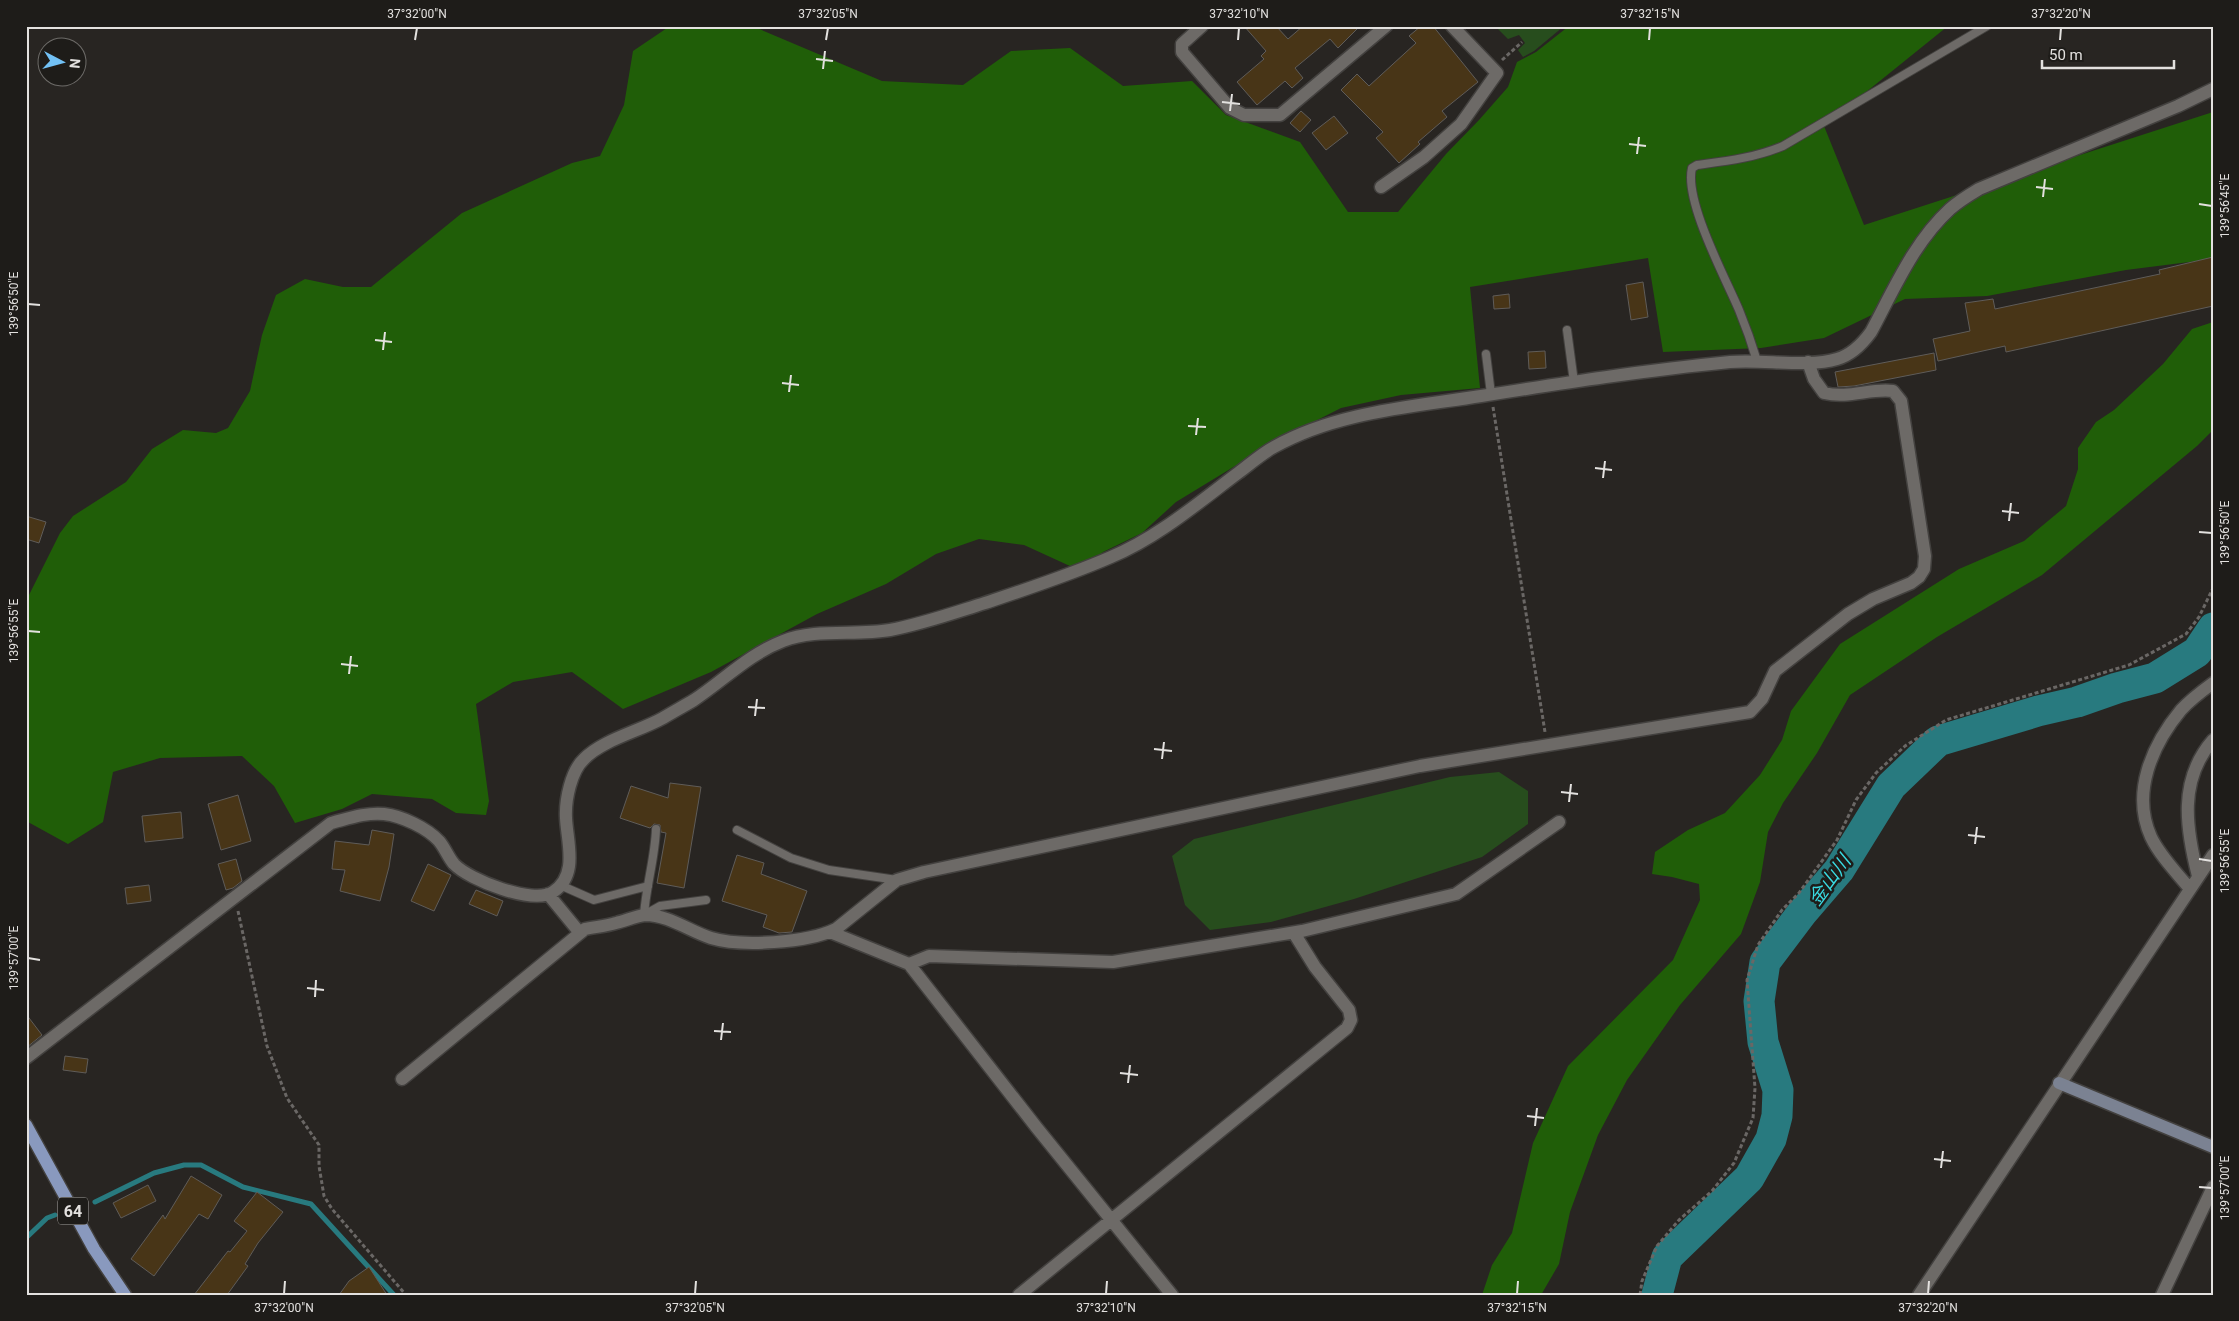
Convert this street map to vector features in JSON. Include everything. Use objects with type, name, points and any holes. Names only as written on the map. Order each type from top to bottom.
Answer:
[{"type":"main road","name":"64","points":[[26,1125],[94,1249],[125,1295]]},
{"type":"street","points":[[1202,26],[1182,44],[1182,52],[1230,108],[1244,114],[1280,115],[1386,26]]},
{"type":"street","points":[[1380,187],[1393,180],[1424,156],[1461,124],[1497,73],[1452,26]]},
{"type":"street","points":[[26,1058],[331,823],[354,817],[384,814],[410,822],[436,837],[454,864],[477,878],[521,895],[539,896],[553,893],[565,879],[571,864],[566,813],[573,778],[582,760],[599,748],[655,722],[694,700],[734,669],[768,648],[787,639],[807,635],[865,633],[916,624],[1026,590],[1134,547],[1271,449],[1317,427],[1355,417],[1491,394],[1669,368],[1736,362],[1808,362],[1835,360],[1846,356],[1864,342],[1872,332],[1911,258],[1928,232],[1951,209],[1979,189],[2178,106],[2213,89]]},
{"type":"street","points":[[402,1079],[585,929],[644,915],[660,917],[685,925],[711,938],[762,944],[806,938],[830,932],[897,880],[924,872],[1410,768],[1750,712],[1762,699],[1774,672],[1848,614],[1873,599],[1912,583],[1924,569],[1925,556],[1901,401],[1893,391],[1885,390],[1856,395],[1824,393],[1814,380],[1808,362]]},
{"type":"street","points":[[2190,889],[2151,837],[2143,809],[2143,789],[2149,764],[2169,728],[2182,710],[2213,683]]},
{"type":"street","points":[[2198,876],[2189,841],[2188,797],[2193,771],[2202,753],[2213,740]]},
{"type":"street","points":[[909,964],[929,956],[1113,962],[1294,933],[1456,894],[1560,822]]},
{"type":"street","points":[[1919,1295],[2213,855]]},
{"type":"street","points":[[548,894],[580,932]]},
{"type":"street","points":[[830,932],[909,964],[1172,1295]]},
{"type":"street","points":[[1019,1295],[1347,1028],[1351,1020],[1349,1010],[1315,967],[1294,933]]},
{"type":"street","points":[[2059,1083],[2213,1147]]},
{"type":"street","points":[[2162,1295],[2213,1187]]},
{"type":"lane","points":[[1757,362],[1749,334],[1706,236],[1690,184],[1692,168],[1697,165],[1740,160],[1764,154],[1783,146],[1988,26]]},
{"type":"lane","points":[[1567,330],[1574,382]]},
{"type":"lane","points":[[1486,354],[1491,394]]},
{"type":"lane","points":[[644,915],[655,851],[656,829]]},
{"type":"lane","points":[[737,830],[791,858],[829,870],[897,880]]},
{"type":"lane","points":[[560,885],[594,900],[648,886]]},
{"type":"lane","points":[[644,915],[660,906],[706,900]]},
{"type":"path","points":[[1492,68],[1522,42]]},
{"type":"path","points":[[1491,394],[1547,745]]},
{"type":"path","points":[[1640,1295],[1642,1281],[1657,1246],[1679,1220],[1712,1191],[1734,1163],[1753,1118],[1755,1088],[1747,980],[1758,945],[1782,910],[1799,893],[1837,840],[1856,800],[1876,773],[1905,746],[1946,720],[2129,665],[2186,634],[2199,617],[2213,588]]},
{"type":"path","points":[[236,898],[267,1046],[287,1098],[319,1145],[319,1166],[324,1196],[332,1209],[406,1295]]},
{"type":"green space","points":[[670,26],[752,26],[882,81],[963,85],[1011,51],[1070,48],[1123,86],[1192,81],[1226,115],[1300,142],[1348,212],[1398,212],[1446,154],[1508,87],[1517,62],[1536,52],[1569,26],[1948,26],[1824,126],[1864,225],[2213,112],[2213,259],[2126,270],[1987,296],[1905,299],[1824,338],[1761,348],[1663,352],[1648,258],[1470,287],[1480,388],[1401,395],[1341,408],[1276,441],[1176,502],[1142,533],[1103,552],[1083,572],[1024,545],[979,539],[936,554],[886,584],[817,614],[711,672],[623,709],[572,672],[513,682],[476,704],[489,801],[486,815],[456,813],[432,799],[372,794],[342,809],[295,823],[274,786],[242,756],[160,758],[113,772],[103,822],[68,844],[28,822],[26,601],[60,533],[73,516],[126,482],[152,449],[183,430],[216,433],[228,428],[250,391],[262,335],[276,295],[305,279],[343,287],[371,287],[462,213],[572,163],[600,156],[624,105],[633,51]]},
{"type":"green space","points":[[1495,26],[1564,26],[1534,51],[1523,57],[1518,50],[1525,43],[1519,35],[1508,39]]},
{"type":"green space","points":[[2213,322],[2213,430],[2197,446],[2042,575],[1937,637],[1850,695],[1817,753],[1783,803],[1768,832],[1760,882],[1741,934],[1680,1005],[1627,1080],[1598,1135],[1570,1212],[1559,1264],[1541,1295],[1482,1295],[1492,1265],[1512,1233],[1533,1143],[1568,1066],[1673,960],[1700,900],[1699,884],[1652,874],[1655,852],[1688,830],[1725,813],[1760,775],[1782,740],[1791,711],[1840,644],[1959,569],[2024,541],[2066,506],[2078,469],[2078,448],[2096,422],[2114,410],[2163,364],[2192,329]]},
{"type":"green space","points":[[1499,772],[1528,791],[1528,824],[1482,857],[1354,899],[1271,922],[1210,930],[1185,905],[1172,856],[1194,839],[1450,777]]},
{"type":"building","points":[[1244,26],[1276,26],[1288,39],[1303,26],[1360,26],[1338,48],[1330,39],[1295,68],[1303,78],[1292,88],[1285,81],[1257,105],[1237,82],[1264,59],[1261,56],[1266,51]]},
{"type":"building","points":[[1421,26],[1433,26],[1478,82],[1442,111],[1447,117],[1418,142],[1420,144],[1399,163],[1376,138],[1383,132],[1341,90],[1357,74],[1369,86],[1416,43],[1409,36]]},
{"type":"building","points":[[1301,111],[1311,120],[1300,132],[1290,123]]},
{"type":"building","points":[[1334,116],[1348,133],[1326,150],[1312,133]]},
{"type":"building","points":[[2213,257],[2213,306],[2006,352],[2005,346],[1938,361],[1933,339],[1970,331],[1965,303],[1993,299],[1995,309],[2160,274],[2159,270]]},
{"type":"building","points":[[1643,282],[1648,317],[1631,320],[1626,285]]},
{"type":"building","points":[[1509,294],[1510,308],[1494,309],[1493,296]]},
{"type":"building","points":[[1545,351],[1546,368],[1529,369],[1528,352]]},
{"type":"building","points":[[1934,353],[1936,370],[1854,386],[1838,387],[1835,372]]},
{"type":"building","points":[[26,516],[46,522],[39,543],[26,539]]},
{"type":"building","points":[[670,783],[701,787],[684,888],[657,883],[666,833],[661,832],[660,825],[654,824],[650,828],[620,818],[631,786],[668,798]]},
{"type":"building","points":[[238,795],[251,841],[221,850],[208,804]]},
{"type":"building","points":[[181,812],[183,838],[145,842],[142,816]]},
{"type":"building","points":[[372,830],[394,834],[389,867],[380,901],[340,891],[345,870],[332,869],[335,841],[369,845]]},
{"type":"building","points":[[737,855],[764,863],[761,874],[807,891],[792,932],[779,933],[763,927],[767,915],[722,901]]},
{"type":"building","points":[[236,859],[242,881],[233,888],[226,890],[218,864]]},
{"type":"building","points":[[428,864],[451,875],[434,911],[411,901]]},
{"type":"building","points":[[149,885],[151,901],[127,904],[125,888]]},
{"type":"building","points":[[476,890],[503,901],[497,916],[469,904]]},
{"type":"building","points":[[26,1014],[42,1035],[26,1048]]},
{"type":"building","points":[[65,1056],[88,1059],[86,1073],[63,1070]]},
{"type":"building","points":[[191,1176],[222,1195],[208,1219],[199,1214],[154,1276],[131,1259],[163,1215],[165,1219]]},
{"type":"building","points":[[148,1185],[156,1201],[121,1218],[113,1203]]},
{"type":"building","points":[[257,1192],[283,1212],[258,1243],[245,1264],[248,1266],[227,1295],[194,1295],[228,1251],[230,1252],[247,1231],[234,1221]]},
{"type":"building","points":[[369,1267],[387,1295],[339,1295],[349,1281]]},
{"type":"waterway","name":"金山川","points":[[1657,1295],[1667,1257],[1749,1178],[1771,1139],[1777,1116],[1778,1090],[1763,1042],[1759,1001],[1765,962],[1802,913],[1839,870],[1891,786],[1938,741],[2155,678],[2197,652],[2213,628]]},
{"type":"waterway","points":[[95,1202],[154,1173],[184,1165],[201,1165],[243,1187],[311,1204],[394,1295]]},
{"type":"waterway","points":[[26,1238],[47,1218],[55,1215]]}]
